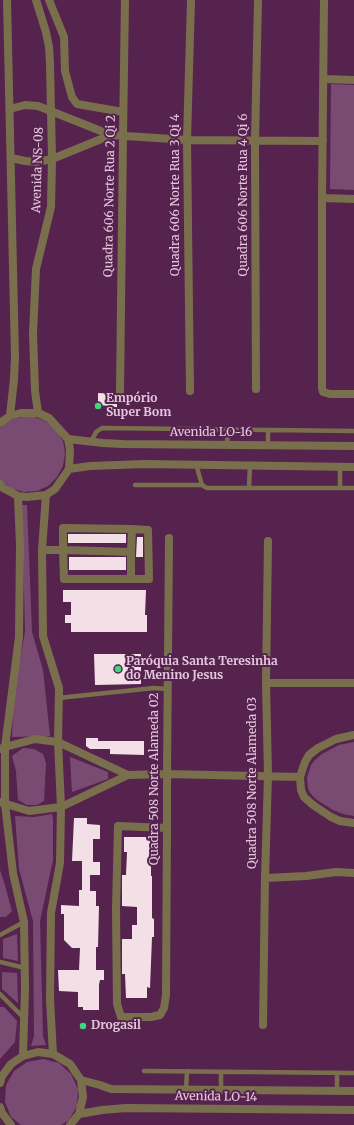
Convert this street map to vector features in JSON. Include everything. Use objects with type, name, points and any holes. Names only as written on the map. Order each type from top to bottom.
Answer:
[{"type":"street","name":"Avenida NS-08","points":[[7,0],[15,357],[10,416]]},
{"type":"street","name":"Avenida NS-08","points":[[36,0],[49,47],[52,159],[51,207],[36,269],[33,334],[35,391],[38,414]]},
{"type":"street","points":[[49,0],[64,37],[65,71],[72,97],[77,104],[123,112]]},
{"type":"street","name":"Quadra 606 Norte Rua 2 Qi 2","points":[[120,392],[125,0]]},
{"type":"street","name":"Quadra 606 Norte Rua 3 Qi 4","points":[[190,391],[187,140],[191,0]]},
{"type":"street","name":"Quadra 606 Norte Rua 4 Qi 6","points":[[256,389],[255,140],[258,0]]},
{"type":"street","points":[[324,0],[322,388],[323,392],[330,394],[354,394]]},
{"type":"street","points":[[324,79],[354,80]]},
{"type":"street","points":[[10,110],[25,105],[38,106],[110,135],[187,140],[323,141]]},
{"type":"street","points":[[11,158],[37,162],[52,159],[110,135]]},
{"type":"street","points":[[322,198],[354,199]]},
{"type":"street","points":[[0,423],[10,416],[21,413],[38,414],[49,418],[68,439],[70,450],[69,469],[55,489],[46,495],[27,497],[18,496],[0,484]]},
{"type":"street","name":"Avenida LO-16","points":[[68,439],[122,444],[354,446]]},
{"type":"street","points":[[69,469],[90,466],[145,464],[354,467]]},
{"type":"street","points":[[46,495],[42,550],[43,636],[59,688],[58,742],[61,807],[60,863],[51,913],[50,999],[53,1054]]},
{"type":"street","points":[[18,496],[20,546],[19,637],[2,748],[2,803],[13,873],[24,922],[25,968],[23,1056]]},
{"type":"street","points":[[63,528],[148,530],[149,579],[64,579],[63,550],[63,528]]},
{"type":"street","points":[[131,579],[132,529]]},
{"type":"street","name":"Quadra 508 Norte Alameda 02","points":[[167,828],[118,826],[116,909],[117,1004],[121,1017],[160,1015],[163,1012],[166,995],[169,538]]},
{"type":"street","name":"Quadra 508 Norte Alameda 03","points":[[264,1025],[265,878],[268,776],[266,683],[268,541]]},
{"type":"street","points":[[42,550],[131,552]]},
{"type":"street","points":[[266,683],[354,682]]},
{"type":"street","points":[[354,735],[336,739],[318,748],[309,755],[300,777],[301,790],[304,797],[313,805],[330,817],[354,824]]},
{"type":"street","points":[[2,748],[35,739],[58,742],[128,775]]},
{"type":"street","points":[[2,803],[29,811],[61,807],[128,775],[167,774],[300,777]]},
{"type":"street","points":[[265,878],[306,876],[336,872],[354,873]]},
{"type":"street","points":[[1,1079],[11,1064],[23,1056],[38,1052],[53,1054],[70,1064],[81,1080],[83,1097],[79,1114],[70,1125]]},
{"type":"street","name":"Avenida LO-14","points":[[81,1080],[111,1089],[354,1091]]},
{"type":"street","name":"Avenida LO-14","points":[[79,1114],[126,1108],[354,1110]]},
{"type":"street","points":[[1,1110],[8,1123],[11,1125]]},
{"type":"lane","points":[[91,442],[96,432],[102,428],[354,431]]},
{"type":"lane","points":[[228,430],[228,445]]},
{"type":"lane","points":[[268,430],[268,445]]},
{"type":"lane","points":[[196,464],[202,485]]},
{"type":"lane","points":[[249,488],[250,465]]},
{"type":"lane","points":[[340,467],[340,488]]},
{"type":"lane","points":[[135,484],[202,485],[208,488],[354,488]]},
{"type":"lane","points":[[58,698],[154,688],[167,689]]},
{"type":"lane","points":[[0,935],[24,922]]},
{"type":"lane","points":[[0,962],[25,968]]},
{"type":"lane","points":[[0,994],[24,1018]]},
{"type":"lane","points":[[144,1071],[354,1073]]},
{"type":"lane","points":[[186,1090],[187,1071]]},
{"type":"lane","points":[[221,1072],[221,1090]]},
{"type":"lane","points":[[337,1072],[337,1091]]},
{"type":"shaded area","points":[[331,84],[354,85],[354,190],[330,189]]},
{"type":"shaded area","points":[[23,417],[35,417],[47,422],[56,430],[63,441],[65,453],[63,466],[57,477],[48,486],[37,491],[24,492],[12,489],[0,480],[0,428],[11,420]]},
{"type":"shaded area","points":[[22,505],[27,505],[32,632],[43,670],[50,736],[12,737],[13,709],[17,675],[25,632]]},
{"type":"shaded area","points":[[354,742],[354,816],[333,810],[317,800],[310,793],[307,777],[311,765],[322,754],[339,745]]},
{"type":"shaded area","points":[[23,748],[34,749],[43,754],[46,763],[44,801],[37,805],[27,805],[18,800],[16,771],[12,756]]},
{"type":"shaded area","points":[[70,757],[108,772],[108,779],[72,792]]},
{"type":"shaded area","points":[[52,814],[53,860],[40,921],[43,1036],[46,1045],[31,1046],[34,1036],[33,921],[19,869],[15,816],[34,817]]},
{"type":"shaded area","points":[[0,870],[12,911],[6,917],[0,917]]},
{"type":"shaded area","points":[[17,934],[18,961],[3,958],[3,939]]},
{"type":"shaded area","points":[[2,972],[17,973],[18,1003],[2,989]]},
{"type":"shaded area","points":[[0,1007],[4,1007],[17,1021],[15,1042],[0,1059]]},
{"type":"shaded area","points":[[43,1059],[59,1063],[71,1074],[78,1089],[77,1106],[69,1120],[61,1125],[21,1125],[11,1117],[5,1102],[6,1085],[14,1071],[27,1062]]},
{"type":"building","points":[[98,393],[115,394],[117,397],[117,408],[109,408],[110,406],[98,405]]},
{"type":"building","points":[[68,534],[126,534],[126,543],[68,543]]},
{"type":"building","points":[[137,537],[143,537],[143,557],[136,557]]},
{"type":"building","points":[[69,557],[126,557],[126,570],[69,570]]},
{"type":"building","points":[[63,590],[146,590],[145,615],[147,615],[147,632],[71,632],[71,623],[65,623],[65,615],[71,615],[71,602],[63,602]]},
{"type":"building","name":"Paróquia Santa Teresinha do Menino Jesus","points":[[94,654],[141,654],[141,684],[95,685]]},
{"type":"building","points":[[86,738],[98,738],[98,741],[144,741],[144,755],[110,754],[110,749],[90,749],[86,746]]},
{"type":"building","points":[[74,818],[87,818],[87,824],[100,825],[100,839],[93,839],[93,862],[100,862],[100,875],[90,875],[90,891],[96,891],[96,906],[99,906],[96,970],[104,970],[104,980],[100,980],[99,985],[99,1010],[83,1010],[83,1007],[78,1007],[78,992],[59,991],[58,970],[79,970],[80,948],[72,948],[64,940],[64,914],[61,914],[61,905],[79,906],[79,890],[82,890],[82,861],[72,861]]},
{"type":"building","points":[[124,837],[151,837],[152,918],[154,919],[154,937],[152,937],[150,988],[147,987],[147,998],[126,998],[125,974],[122,974],[122,939],[132,939],[132,925],[137,925],[137,907],[122,906],[122,875],[126,875],[127,852],[124,852]]},
{"type":"place","name":"Empório Super Bom","points":[[98,406]]},
{"type":"place","name":"Paróquia Santa Teresinha do Menino Jesus","points":[[118,669]]},
{"type":"place","name":"Drogasil","points":[[83,1026]]}]
